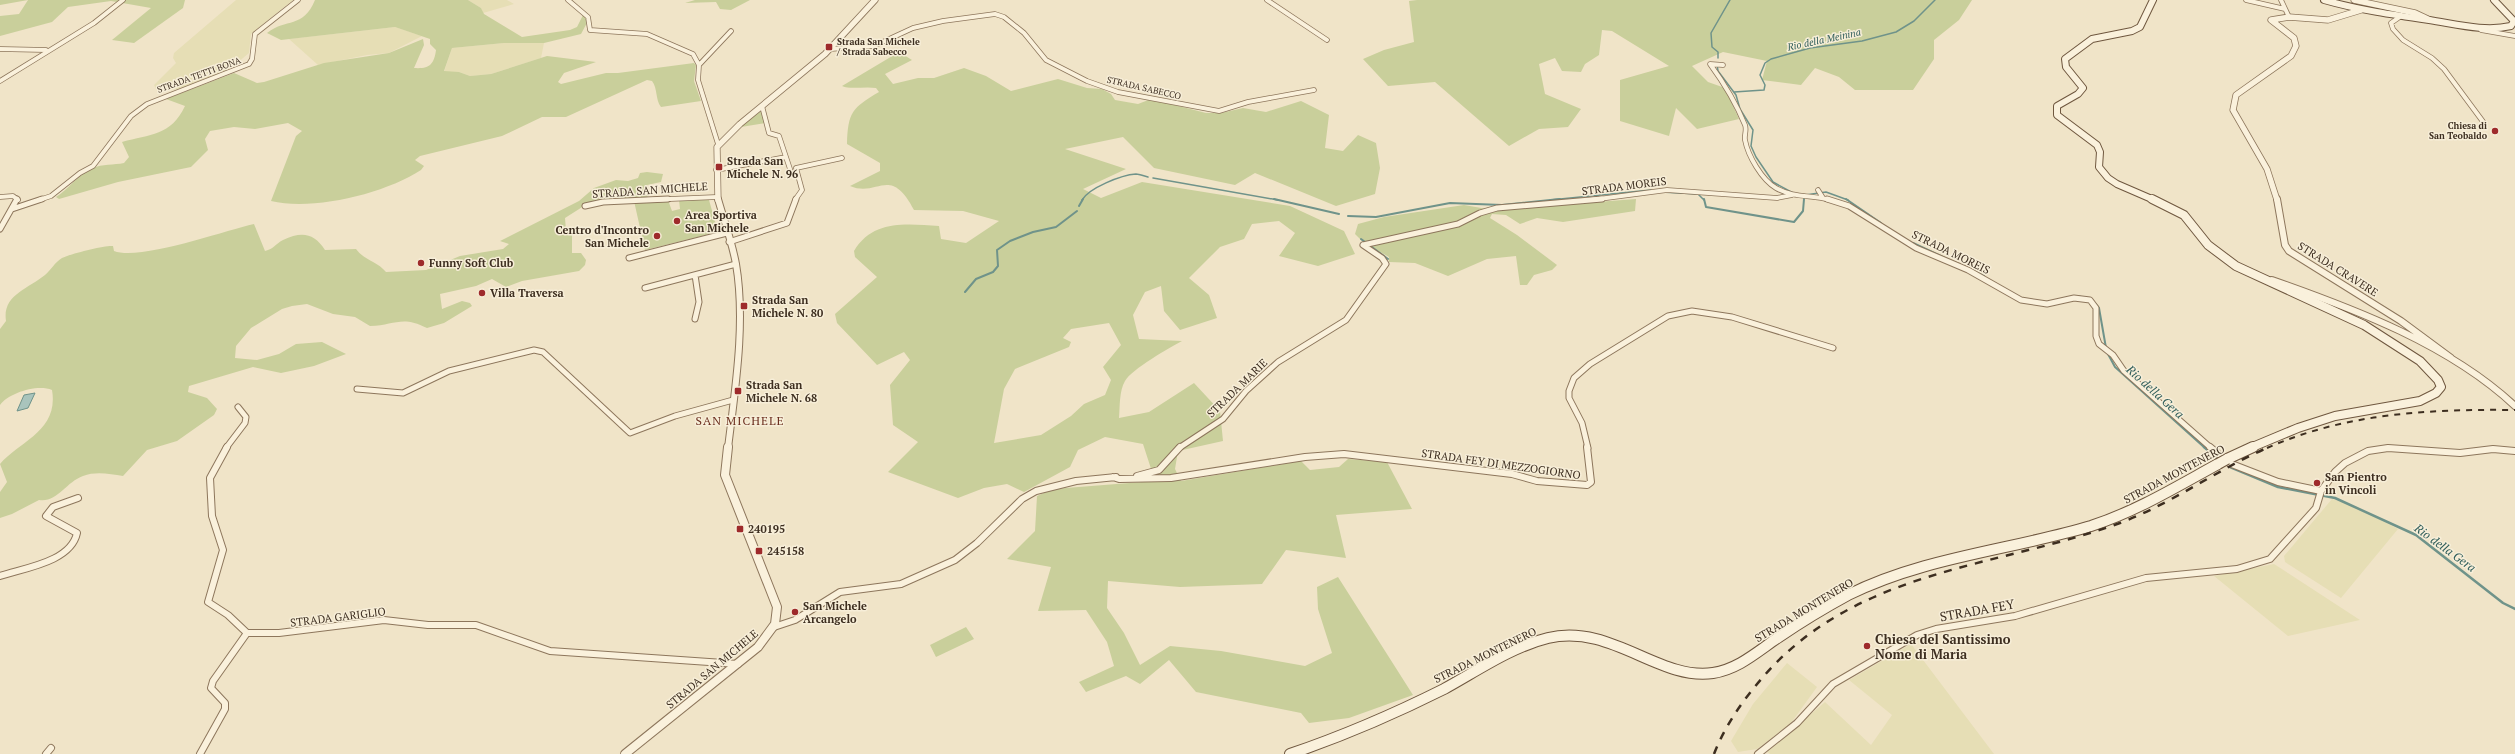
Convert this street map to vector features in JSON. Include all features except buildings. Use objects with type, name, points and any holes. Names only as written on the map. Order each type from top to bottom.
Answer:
[{"type":"main road","name":"STRADA MONTENERO","points":[[1290,754],[1376,722],[1519,650],[1544,639],[1556,636],[1581,635],[1603,639],[1680,670],[1703,674],[1723,672],[1732,669],[1840,600],[1869,586],[1931,565],[2085,527],[2122,515],[2150,502],[2264,440],[2291,429],[2346,413],[2424,400],[2437,394],[2441,387],[2438,380],[2420,361],[2364,325],[2246,272],[2216,252],[2200,237],[2189,220],[2178,211],[2108,178],[2099,168],[2100,152],[2097,145],[2057,115],[2057,106],[2060,103],[2076,96],[2083,88],[2080,82],[2066,68],[2064,59],[2092,39],[2132,31],[2140,27],[2153,0]]},
{"type":"main road","points":[[2324,0],[2361,10],[2443,22],[2491,28],[2504,28],[2513,24],[2513,17],[2494,0]]},
{"type":"street","points":[[0,81],[46,50],[90,27],[122,0]]},
{"type":"street","name":"STRADA TETTI BONA","points":[[12,209],[51,196],[80,173],[93,166],[131,116],[147,104],[246,67],[252,60],[254,37],[257,31],[298,0]]},
{"type":"street","points":[[568,0],[588,17],[590,30],[651,35],[695,56],[699,65],[698,80],[718,144],[830,49],[875,0]]},
{"type":"street","points":[[1267,0],[1327,40]]},
{"type":"street","points":[[2246,0],[2285,9]]},
{"type":"street","points":[[2281,0],[2290,17]]},
{"type":"street","points":[[2354,0],[2378,8],[2421,14],[2430,20]]},
{"type":"street","name":"STRADA CRAVERE","points":[[2361,10],[2328,20],[2290,17],[2271,20],[2296,41],[2296,46],[2291,56],[2236,96],[2233,102],[2235,117],[2267,169],[2278,202],[2285,246],[2300,260],[2401,320],[2444,351],[2451,358]]},
{"type":"street","name":"STRADA SABECCO","points":[[830,49],[874,46],[922,26],[995,14],[1004,17],[1024,33],[1046,60],[1088,81],[1118,92],[1147,96],[1206,110],[1219,111],[1248,102],[1314,90]]},
{"type":"street","points":[[2401,16],[2391,23],[2394,31],[2405,42],[2437,61],[2455,81],[2484,123]]},
{"type":"street","points":[[2443,22],[2515,36]]},
{"type":"street","points":[[699,65],[731,31]]},
{"type":"street","points":[[0,49],[46,50]]},
{"type":"street","points":[[1723,65],[1710,64],[1727,88],[1746,127],[1745,140],[1750,154],[1770,184],[1792,195]]},
{"type":"street","points":[[762,106],[770,133],[779,136],[790,169]]},
{"type":"street","name":"STRADA SAN MICHELE","points":[[624,754],[738,664],[774,628],[778,615],[777,607],[725,475],[739,333],[736,264],[717,197],[716,170],[718,144]]},
{"type":"street","name":"STRADA SAN MICHELE","points":[[716,170],[786,157]]},
{"type":"street","points":[[730,242],[787,223],[793,203],[802,190],[796,168],[842,158]]},
{"type":"street","name":"STRADA MOREIS","points":[[1529,205],[1604,199],[1667,190],[1777,198],[1792,195],[1820,194],[1849,206],[1916,248],[1968,270],[2021,300],[2047,304],[2074,298],[2090,300],[2096,308],[2096,336],[2104,348],[2110,352],[2124,371],[2225,460],[2261,477],[2321,495]]},
{"type":"street","points":[[0,197],[13,196],[18,198],[0,229]]},
{"type":"street","name":"STRADA SAN MICHELE","points":[[585,206],[602,202],[717,197]]},
{"type":"street","name":"STRADA MARIE","points":[[774,628],[796,620],[840,592],[901,584],[955,560],[977,543],[1022,499],[1036,491],[1076,481],[1139,476],[1159,470],[1181,444],[1223,419],[1246,391],[1278,362],[1346,320],[1386,264],[1382,258],[1363,245],[1458,224],[1490,209],[1529,205]]},
{"type":"street","points":[[629,258],[727,233]]},
{"type":"street","points":[[645,288],[736,264]]},
{"type":"street","name":"STRADA CRAVERE","points":[[2246,272],[2348,306],[2451,358],[2481,376],[2515,406]]},
{"type":"street","points":[[695,319],[699,302],[696,275]]},
{"type":"street","name":"STRADA FEY DI MEZZOGIORNO","points":[[1113,477],[1119,479],[1171,478],[1306,457],[1344,454],[1381,457],[1443,467],[1512,474],[1537,481],[1587,485],[1591,482],[1590,466],[1580,419],[1568,394],[1570,384],[1584,368],[1657,323],[1676,314],[1690,311],[1711,314],[1833,348]]},
{"type":"street","points":[[357,389],[403,393],[450,371],[534,350],[543,352],[630,433],[675,416],[733,400]]},
{"type":"street","points":[[200,754],[225,709],[225,703],[211,688],[213,681],[247,633],[228,615],[208,602],[223,550],[212,516],[210,478],[220,456],[245,423],[246,417],[238,407]]},
{"type":"street","points":[[2321,495],[2345,463],[2376,449],[2388,448],[2460,453],[2493,448],[2515,451]]},
{"type":"street","name":"STRADA FEY","points":[[1758,754],[1797,723],[1833,684],[1917,635],[1936,629],[2015,616],[2146,578],[2237,569],[2270,559],[2300,527],[2321,495]]},
{"type":"street","points":[[0,576],[49,560],[70,547],[77,533],[56,523],[46,516],[53,507],[78,498]]},
{"type":"street","name":"STRADA GARIGLIO","points":[[247,633],[279,633],[384,620],[428,625],[476,625],[550,651],[738,664]]},
{"type":"street","points":[[46,754],[51,748]]},
{"type":"shaded area","points":[[236,0],[293,0],[251,34],[249,53],[231,68],[181,89],[157,91],[154,85],[176,63],[173,58],[174,53]]},
{"type":"shaded area","points":[[468,0],[507,0],[514,4],[483,13],[481,8]]},
{"type":"shaded area","points":[[395,27],[422,36],[389,53],[367,55],[318,65],[289,39]]},
{"type":"shaded area","points":[[504,43],[544,43],[541,58],[491,74],[470,76],[459,72],[444,72],[452,48]]},
{"type":"shaded area","points":[[2332,499],[2355,506],[2398,529],[2341,598],[2285,562],[2284,556]]},
{"type":"shaded area","points":[[2274,564],[2360,620],[2288,636],[2214,576]]},
{"type":"shaded area","points":[[1911,644],[1994,754],[1770,754],[1767,752],[1825,702],[1871,745],[1892,715],[1849,680]]},
{"type":"shaded area","points":[[1787,663],[1817,687],[1791,723],[1757,749],[1738,752],[1731,741],[1753,704]]},
{"type":"green space","points":[[0,0],[28,0],[0,5]]},
{"type":"green space","points":[[28,0],[185,0],[183,8],[134,43],[112,40],[151,8],[111,1],[68,7],[52,22],[0,36],[0,16],[19,14]]},
{"type":"green space","points":[[315,0],[468,0],[481,8],[484,14],[522,37],[570,30],[577,27],[583,15],[588,21],[581,34],[544,43],[504,43],[452,48],[444,71],[459,72],[470,76],[491,74],[547,56],[596,62],[564,73],[558,82],[561,84],[606,73],[618,73],[694,63],[696,65],[694,81],[701,101],[661,107],[654,84],[652,81],[647,80],[566,117],[542,117],[502,136],[420,156],[415,160],[424,166],[421,170],[406,179],[368,193],[327,202],[288,204],[271,201],[296,136],[302,131],[288,123],[255,129],[234,127],[210,131],[205,139],[208,150],[191,167],[118,182],[59,199],[56,197],[78,178],[93,168],[124,163],[129,157],[122,142],[151,135],[173,123],[185,106],[166,99],[234,73],[257,83],[264,82],[324,63],[389,53],[423,39],[424,45],[414,68],[427,67],[432,63],[436,50],[430,44],[430,39],[395,27],[281,40],[267,33],[274,28],[300,19],[310,9]]},
{"type":"green space","points":[[695,0],[750,0],[731,10],[720,9],[716,2],[685,3]]},
{"type":"green space","points":[[1972,0],[1959,20],[1934,40],[1934,59],[1913,90],[1855,90],[1839,77],[1815,68],[1801,85],[1762,80],[1767,61],[1723,52],[1692,66],[1708,82],[1725,88],[1739,119],[1697,129],[1676,108],[1669,136],[1620,121],[1620,80],[1669,66],[1612,31],[1602,30],[1599,55],[1585,64],[1581,72],[1562,71],[1555,58],[1539,64],[1545,94],[1581,109],[1568,127],[1539,129],[1509,146],[1435,82],[1388,86],[1363,59],[1384,50],[1414,42],[1409,1]]},
{"type":"green space","points":[[899,52],[912,60],[885,74],[893,84],[918,78],[934,78],[964,68],[986,76],[1011,91],[1058,79],[1087,88],[1102,89],[1111,94],[1115,100],[1138,104],[1151,99],[1206,113],[1221,113],[1243,108],[1266,112],[1301,101],[1329,115],[1325,148],[1343,151],[1358,135],[1376,143],[1380,168],[1375,194],[1336,206],[1255,173],[1235,185],[1154,168],[1123,137],[1065,149],[1126,169],[1083,189],[1101,198],[1142,182],[1290,206],[1344,231],[1355,254],[1318,266],[1279,256],[1295,233],[1279,221],[1252,224],[1244,239],[1220,247],[1189,278],[1209,295],[1217,318],[1180,330],[1164,311],[1161,286],[1145,292],[1133,315],[1139,339],[1182,341],[1151,359],[1129,376],[1122,389],[1119,418],[1149,412],[1194,383],[1220,411],[1223,441],[1178,451],[1175,469],[1181,481],[1301,461],[1310,470],[1339,467],[1348,459],[1387,462],[1412,509],[1336,515],[1346,558],[1286,550],[1262,584],[1180,587],[1108,581],[1107,608],[1124,633],[1140,665],[1170,646],[1221,651],[1305,666],[1332,653],[1318,609],[1317,587],[1338,577],[1413,695],[1349,718],[1309,723],[1301,713],[1196,692],[1169,660],[1140,684],[1126,676],[1086,692],[1079,682],[1114,666],[1107,642],[1086,610],[1038,611],[1051,567],[1007,559],[1035,531],[1037,496],[1053,489],[1155,481],[1143,444],[1105,437],[1078,450],[1070,467],[1024,492],[1007,484],[984,488],[958,498],[888,472],[918,442],[893,425],[890,385],[910,360],[904,352],[877,365],[837,323],[835,314],[877,277],[855,257],[854,251],[871,233],[881,228],[903,225],[939,226],[941,239],[966,243],[999,221],[963,211],[914,210],[906,196],[891,185],[860,189],[850,186],[880,171],[880,163],[847,144],[850,118],[853,112],[863,102],[879,92],[876,88],[849,88],[842,86]],"holes":[[[1109,323],[1121,345],[1103,367],[1111,380],[1105,395],[1084,404],[1071,416],[1041,435],[994,443],[1004,389],[1015,369],[1069,347],[1071,342],[1063,338],[1071,329]]]},
{"type":"green space","points":[[761,110],[765,123],[741,127]]},
{"type":"green space","points":[[647,172],[663,174],[661,182],[647,185],[650,194],[647,197],[587,204],[565,218],[566,231],[572,233],[572,253],[581,253],[586,260],[585,265],[579,271],[522,281],[506,287],[492,279],[476,286],[440,294],[442,309],[462,301],[470,303],[472,306],[444,323],[427,328],[405,321],[370,326],[355,317],[333,314],[307,304],[282,309],[251,328],[236,346],[235,358],[257,360],[279,354],[296,344],[322,342],[346,354],[314,366],[281,373],[253,367],[189,386],[188,392],[207,398],[217,409],[214,415],[177,441],[147,450],[123,476],[98,473],[88,474],[77,479],[51,498],[39,500],[12,514],[0,518],[0,492],[7,482],[0,464],[36,434],[44,425],[50,416],[53,404],[52,390],[39,388],[16,393],[0,405],[0,329],[6,321],[6,312],[12,299],[45,275],[62,258],[72,254],[109,246],[113,246],[114,251],[126,253],[162,249],[254,224],[265,251],[290,237],[296,235],[307,235],[321,244],[325,250],[356,249],[363,256],[379,265],[386,272],[426,270],[460,256],[503,249],[509,244],[500,241],[579,201],[594,188],[616,180],[628,181],[638,178],[640,173]]},
{"type":"green space","points":[[1636,199],[1635,211],[1563,222],[1537,218],[1520,224],[1506,215],[1492,214],[1490,218],[1517,235],[1557,265],[1552,270],[1534,275],[1527,285],[1520,285],[1516,256],[1487,259],[1448,276],[1415,263],[1389,262],[1389,257],[1363,242],[1355,234],[1358,224],[1384,217],[1464,205],[1493,210]]},
{"type":"green space","name":"Area Sportiva San Michele","points":[[668,200],[672,211],[680,209],[679,200],[709,200],[718,232],[645,250],[634,201]]},
{"type":"green space","points":[[966,627],[974,639],[936,657],[930,645]]},
{"type":"water","points":[[35,393],[28,408],[17,411],[24,395]]},
{"type":"waterway","points":[[1718,58],[1718,52],[1712,47],[1711,33],[1730,0]]},
{"type":"waterway","name":"Rio della Meinina","points":[[1734,92],[1764,90],[1765,85],[1760,75],[1765,63],[1771,59],[1810,48],[1862,41],[1896,32],[1914,21],[1935,0]]},
{"type":"waterway","name":"Rio della Gera","points":[[1717,64],[1718,71],[1736,95],[1740,109],[1753,130],[1751,146],[1756,157],[1773,182],[1793,193]]},
{"type":"waterway","points":[[1082,200],[1091,191],[1122,177],[1136,174],[1148,177]]},
{"type":"waterway","points":[[1153,178],[1278,200]]},
{"type":"waterway","points":[[1558,199],[1651,190]]},
{"type":"waterway","points":[[1661,192],[1698,194],[1704,200]]},
{"type":"waterway","name":"Rio della Gera","points":[[1805,195],[1826,192],[1847,200]]},
{"type":"waterway","points":[[1079,206],[1083,199]]},
{"type":"waterway","points":[[1274,199],[1339,214]]},
{"type":"waterway","points":[[1348,216],[1376,217],[1450,203],[1502,205],[1558,199]]},
{"type":"waterway","points":[[1550,200],[1558,199]]},
{"type":"waterway","points":[[1704,199],[1706,207],[1794,222],[1803,211],[1804,199]]},
{"type":"waterway","name":"Rio della Gera","points":[[1847,200],[1881,223]]},
{"type":"waterway","points":[[965,292],[976,279],[993,272],[998,266],[997,250],[1010,241],[1033,232],[1056,227],[1077,211]]},
{"type":"waterway","points":[[1361,239],[1388,259]]},
{"type":"waterway","name":"Rio della Gera","points":[[1913,243],[1984,276]]},
{"type":"waterway","name":"Rio della Gera","points":[[2075,296],[2088,298]]},
{"type":"waterway","name":"Rio della Gera","points":[[2092,300],[2099,308],[2106,348]]},
{"type":"waterway","name":"Rio della Gera","points":[[2108,354],[2115,367],[2205,448]]},
{"type":"waterway","name":"Rio della Gera","points":[[2204,447],[2218,459]]},
{"type":"waterway","name":"Rio della Gera","points":[[2230,467],[2278,487],[2335,498],[2416,535],[2503,603],[2515,609]]},
{"type":"railway","points":[[2267,448],[2297,436],[2358,420],[2420,412],[2515,410]]},
{"type":"railway","points":[[1714,754],[1725,730],[1739,708],[1772,667],[1809,634],[1849,609],[1892,590],[1936,574],[2074,538],[2120,523],[2158,506],[2232,465],[2269,447]]},
{"type":"place","name":"Strada San Michele / Strada Sabecco","points":[[829,47]]},
{"type":"place","name":"Chiesa di San Teobaldo","points":[[2495,131]]},
{"type":"place","name":"Strada San Michele N. 96","points":[[719,167]]},
{"type":"place","name":"Area Sportiva San Michele","points":[[677,221]]},
{"type":"place","name":"Centro d'Incontro San Michele","points":[[657,236]]},
{"type":"place","name":"Funny Soft Club","points":[[421,263]]},
{"type":"place","name":"Villa Traversa","points":[[482,293]]},
{"type":"place","name":"Strada San Michele N. 80","points":[[744,306]]},
{"type":"place","name":"Strada San Michele N. 68","points":[[738,391]]},
{"type":"place","name":"San Pientro in Vincoli","points":[[2317,483]]},
{"type":"place","name":"240195","points":[[740,529]]},
{"type":"place","name":"245158","points":[[759,551]]},
{"type":"place","name":"San Michele Arcangelo","points":[[795,612]]},
{"type":"place","name":"Chiesa del Santissimo Nome di Maria","points":[[1867,646]]},
{"type":"district","name":"SAN MICHELE","points":[[740,421]]}]
